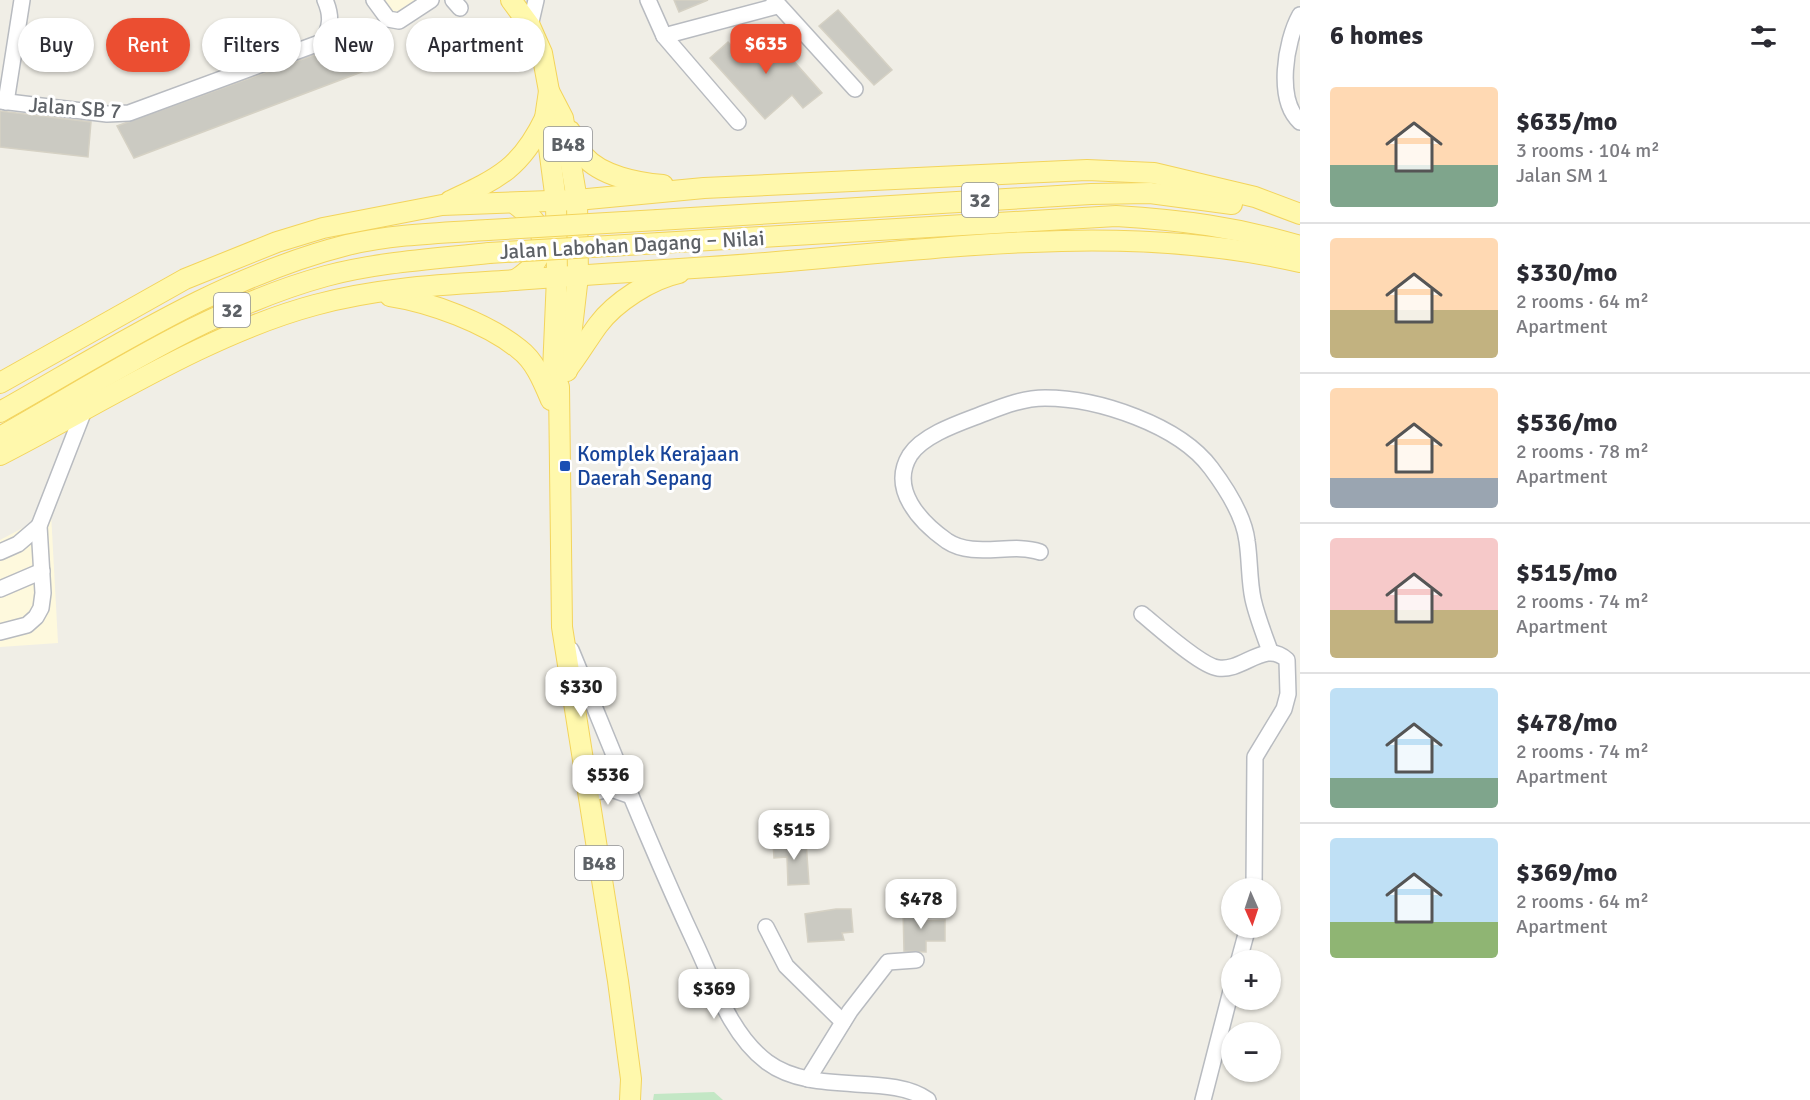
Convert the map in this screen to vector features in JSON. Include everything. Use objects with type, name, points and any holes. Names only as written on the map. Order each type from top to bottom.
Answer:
[{"type":"main road","name":"B48","points":[[511,0],[524,18]]},
{"type":"main road","name":"B48","points":[[545,69],[554,118],[577,200],[578,276],[558,419],[562,627],[618,981],[630,1079],[630,1100]]},
{"type":"main road","name":"B48","points":[[554,118],[557,277],[553,371],[563,379]]},
{"type":"main road","points":[[442,205],[513,167],[554,118],[584,156],[602,170],[645,183],[704,188]]},
{"type":"main road","points":[[0,383],[184,279],[277,242],[323,228],[442,205],[577,200],[704,188],[1087,170],[1154,173],[1255,197],[1300,215]]},
{"type":"main road","name":"Jalan Labohan Dagang ‒ Nilai","points":[[0,412],[200,299],[285,264],[349,245],[414,234],[1091,194],[1150,193],[1300,215]]},
{"type":"main road","points":[[616,196],[598,209],[590,225],[592,247],[601,262],[622,271]]},
{"type":"main road","points":[[514,203],[535,222],[541,240],[539,260],[532,269],[515,280]]},
{"type":"main road","name":"Jalan Labohan Dagang ‒ Nilai","points":[[0,437],[215,317],[275,292],[327,276],[384,263],[489,253],[1116,216],[1187,220],[1252,232],[1300,246]]},
{"type":"main road","points":[[0,455],[83,413],[157,371],[267,320],[365,293],[622,271],[711,267],[1099,239],[1157,241],[1262,253],[1300,262]]},
{"type":"main road","points":[[563,379],[598,324],[616,307],[642,289],[674,274],[711,267]]},
{"type":"main road","points":[[365,293],[411,299],[434,307],[497,335],[520,349],[543,381],[558,419]]},
{"type":"street","points":[[3,101],[22,0]]},
{"type":"street","points":[[374,0],[388,19],[399,21],[431,0]]},
{"type":"street","points":[[532,18],[536,0]]},
{"type":"street","points":[[648,0],[664,36],[738,122]]},
{"type":"street","points":[[664,36],[775,3],[855,89]]},
{"type":"street","name":"Jalan SB 7","points":[[3,101],[107,114],[129,113],[322,42],[330,30],[328,6]]},
{"type":"street","points":[[1300,15],[1286,48],[1289,109],[1300,122]]},
{"type":"street","points":[[1262,253],[1300,267]]},
{"type":"street","points":[[1040,552],[1030,549],[983,549],[949,542],[927,524],[903,493],[903,476],[910,455],[928,439],[966,420],[1017,401],[1044,398],[1076,400],[1130,416],[1168,432],[1190,446],[1210,467],[1242,523],[1247,540],[1248,572],[1254,601],[1270,651]]},
{"type":"street","points":[[0,632],[27,625],[36,617],[43,592],[39,526],[83,413]]},
{"type":"street","points":[[0,552],[18,544],[39,526]]},
{"type":"street","points":[[0,589],[42,571]]},
{"type":"street","points":[[1142,614],[1209,666],[1230,668],[1270,651],[1279,652],[1287,660],[1288,694],[1284,709],[1255,757],[1254,878]]},
{"type":"street","points":[[562,627],[683,916],[740,1033],[766,1061],[784,1072],[808,1079],[892,1088],[920,1094],[928,1100]]},
{"type":"street","points":[[587,794],[611,789],[631,796]]},
{"type":"street","points":[[766,927],[786,966],[843,1022]]},
{"type":"street","points":[[808,1079],[843,1022],[888,962],[916,960]]},
{"type":"street","points":[[1203,1100],[1226,1010]]},
{"type":"shaded area","points":[[377,0],[425,0],[400,17],[390,16]]},
{"type":"shaded area","points":[[51,513],[58,643],[0,647],[0,540]]},
{"type":"green space","points":[[714,1092],[723,1100],[653,1100],[654,1094]]},
{"type":"building","points":[[674,0],[708,0],[679,12]]},
{"type":"building","points":[[838,10],[892,70],[874,85],[819,26]]},
{"type":"building","points":[[768,32],[822,93],[803,108],[792,95],[765,119],[710,58],[728,42],[739,54]]},
{"type":"building","points":[[313,55],[313,72],[361,72],[134,158],[117,126],[267,72],[301,72],[301,60]]},
{"type":"building","points":[[0,111],[91,122],[88,157],[0,147]]},
{"type":"building","points":[[806,841],[809,884],[788,885],[787,857],[774,858],[773,843]]},
{"type":"building","points":[[924,908],[924,921],[945,920],[945,941],[926,941],[926,952],[904,951],[903,909]]},
{"type":"building","points":[[851,909],[853,932],[842,933],[844,940],[808,942],[805,914]]},
{"type":"place","name":"Komplek Kerajaan Daerah Sepang","points":[[565,466]]}]
